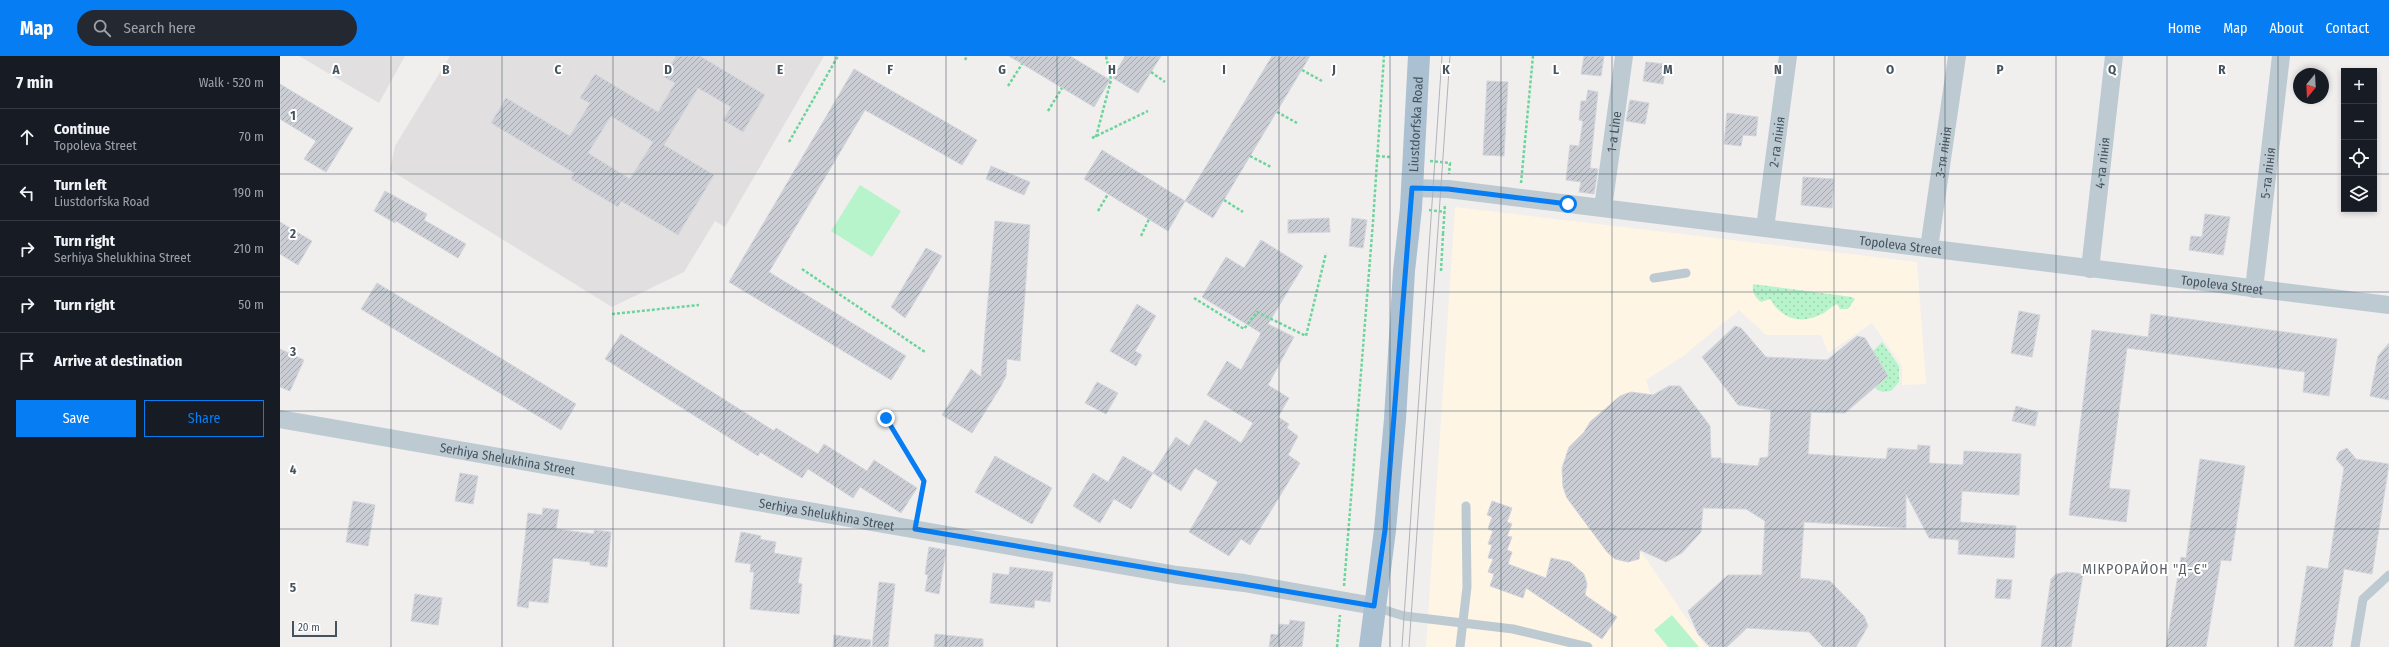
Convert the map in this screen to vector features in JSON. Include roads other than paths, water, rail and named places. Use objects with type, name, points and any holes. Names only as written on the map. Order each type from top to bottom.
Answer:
[{"type":"main road","name":"Liustdorfska Road","points":[[1370,647],[1386,516],[1412,188],[1419,56]]},
{"type":"street","name":"1-a Line","points":[[1604,208],[1624,56]]},
{"type":"street","name":"2-га лінія","points":[[1765,228],[1788,56]]},
{"type":"street","name":"3-тя лінія","points":[[1929,248],[1957,56]]},
{"type":"street","name":"4-та лінія","points":[[2090,269],[2114,56]]},
{"type":"street","name":"5-та лінія","points":[[2254,289],[2281,56]]},
{"type":"street","name":"Topoleva Street","points":[[1412,188],[1448,189],[2389,305]]},
{"type":"street","name":"Serhiya Shelukhina Street","points":[[280,419],[1177,575],[1244,583],[1374,606]]},
{"type":"lane","points":[[1654,278],[1686,273]]},
{"type":"lane","points":[[1460,647],[1467,587],[1466,506]]},
{"type":"lane","points":[[2355,647],[2363,599],[2389,575]]},
{"type":"lane","points":[[1374,606],[1404,616],[1513,629],[1588,647]]},
{"type":"tram line","points":[[1402,647],[1442,56]]},
{"type":"tram line","points":[[1409,647],[1450,56]]},
{"type":"district","name":"МІКРОРАЙОН \"Д-Є\"","points":[[2145,569]]}]
